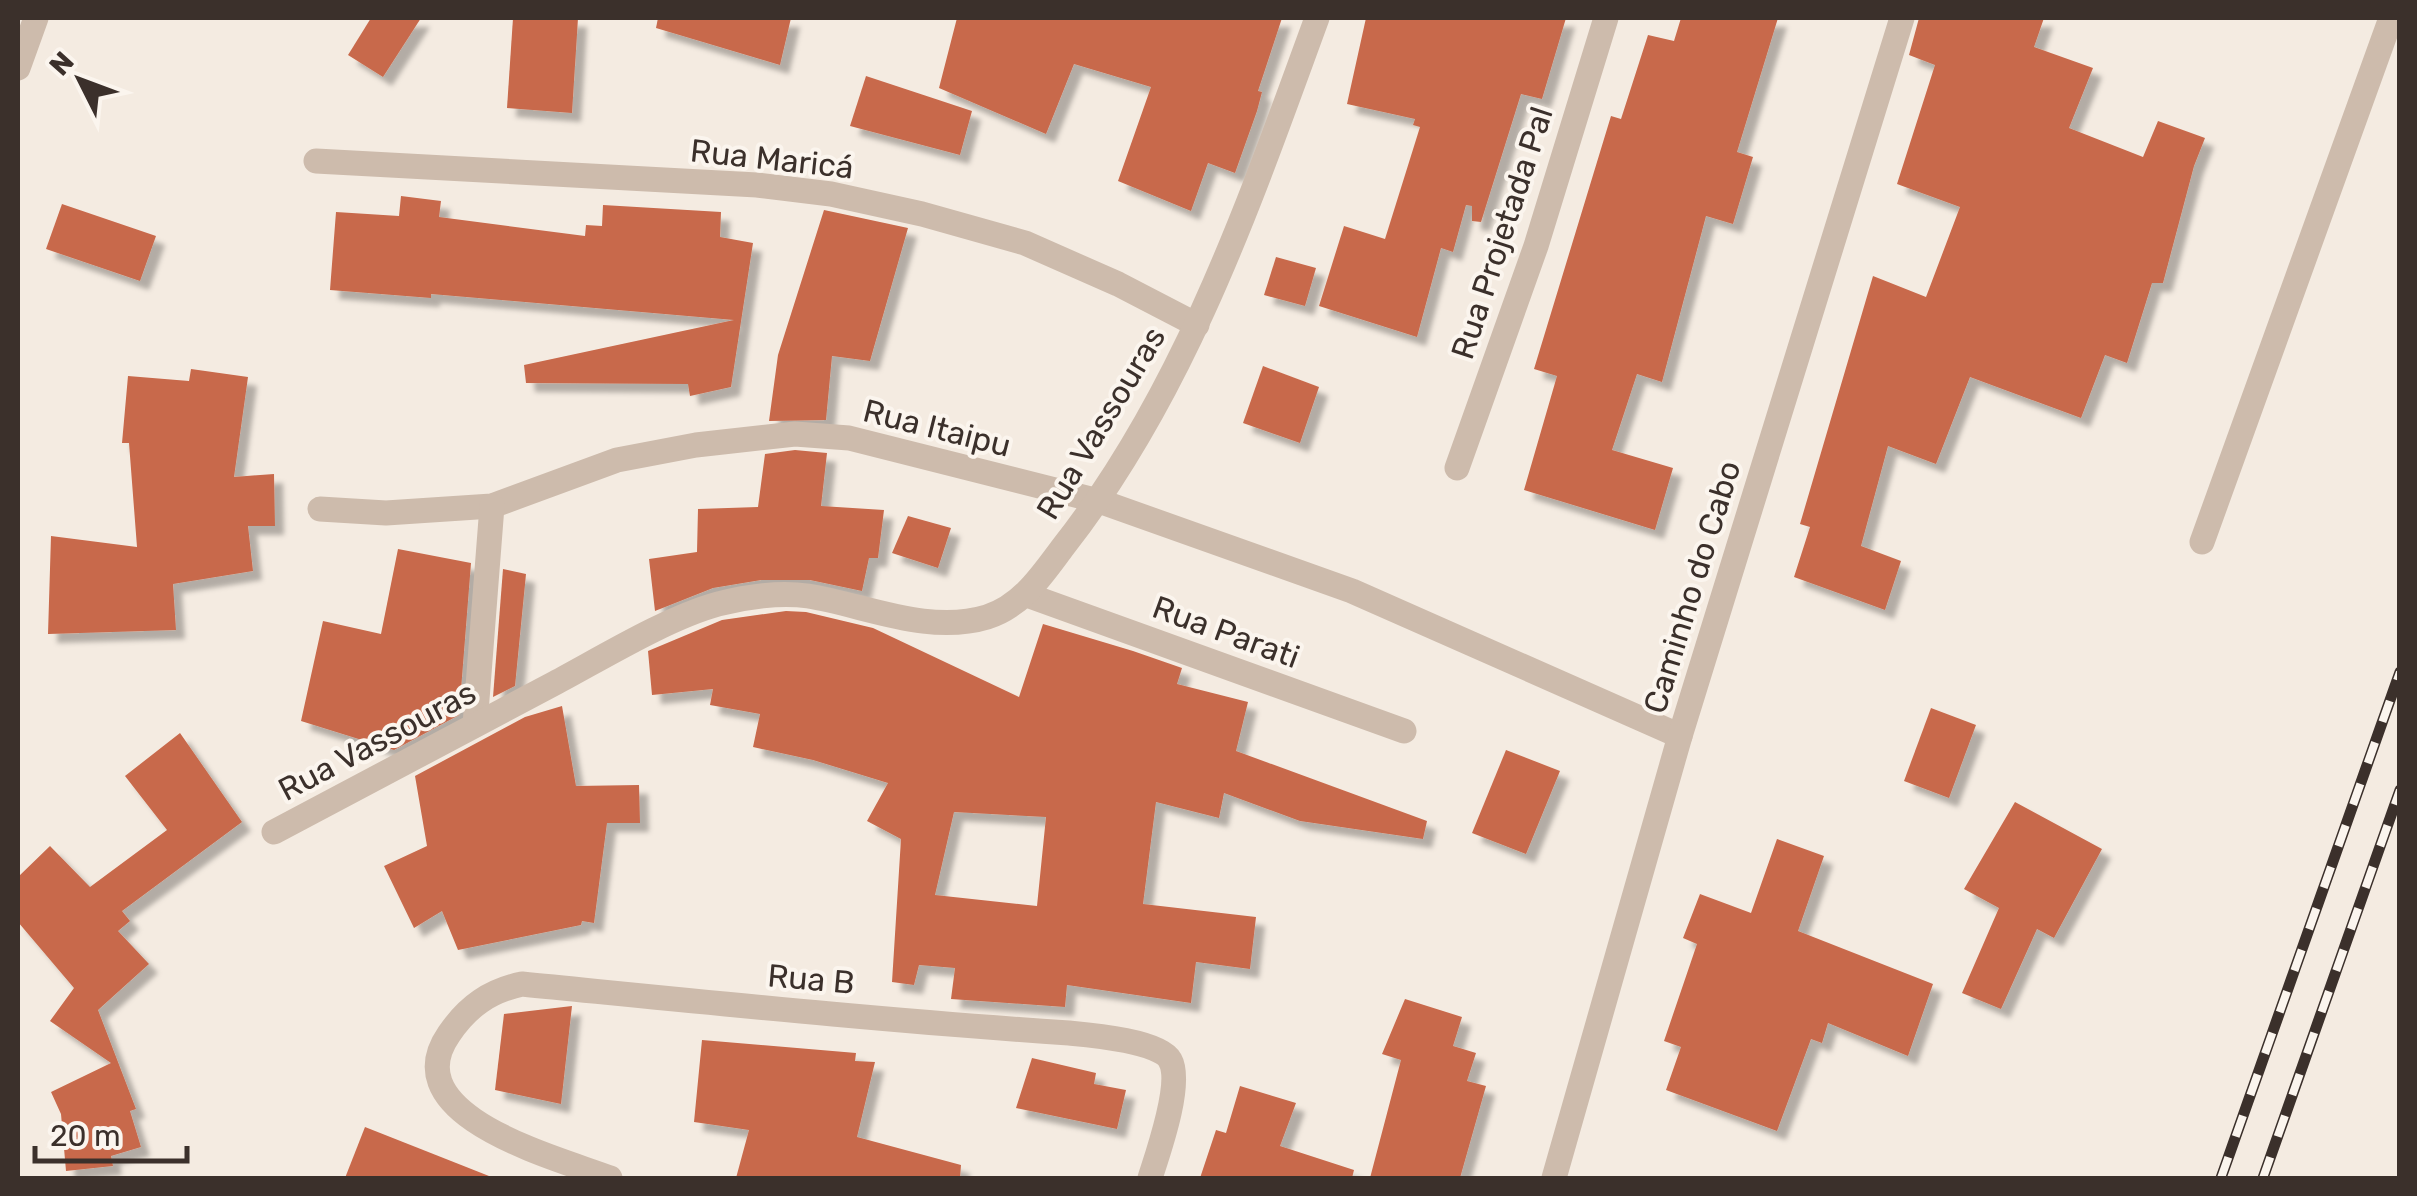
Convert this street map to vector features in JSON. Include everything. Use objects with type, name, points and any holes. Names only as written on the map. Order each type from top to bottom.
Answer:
[{"type":"street","points":[[18,68],[36,18]]},
{"type":"street","name":"Rua Vassouras","points":[[274,832],[638,638],[716,605],[770,596],[805,596],[911,620],[963,621],[988,617],[1026,594],[1099,501],[1198,325],[1316,18]]},
{"type":"street","name":"Rua Projetada Pal","points":[[1457,468],[1536,246],[1606,18]]},
{"type":"street","name":"Caminho do Cabo","points":[[1554,1178],[1680,736],[1902,18]]},
{"type":"street","points":[[2202,542],[2391,18]]},
{"type":"street","name":"Rua Maricá","points":[[316,161],[756,185],[831,194],[1025,243],[1198,325]]},
{"type":"street","name":"Rua Itaipu","points":[[320,509],[386,513],[492,506],[617,460],[795,434],[849,438],[1099,501],[1352,591],[1680,736]]},
{"type":"street","points":[[475,725],[492,506]]},
{"type":"street","name":"Rua Parati","points":[[1026,594],[1404,731]]},
{"type":"street","name":"Rua B","points":[[610,1178],[480,1126],[449,1100],[438,1084],[437,1063],[447,1036],[477,1002],[498,989],[522,984],[1104,1036],[1151,1048],[1170,1060],[1174,1074],[1167,1123],[1150,1178]]},
{"type":"building","points":[[371,18],[421,18],[383,77],[348,55]]},
{"type":"building","points":[[513,18],[578,18],[572,113],[507,108]]},
{"type":"building","points":[[658,18],[791,18],[780,65],[656,28]]},
{"type":"building","points":[[957,18],[1282,18],[1258,91],[1262,92],[1257,111],[1235,173],[1208,163],[1191,211],[1118,181],[1151,87],[1074,64],[1046,134],[939,88]]},
{"type":"building","points":[[1366,18],[1566,18],[1542,99],[1521,94],[1481,222],[1472,221],[1472,206],[1466,205],[1453,252],[1441,248],[1417,337],[1319,306],[1344,226],[1385,239],[1420,127],[1413,125],[1415,119],[1347,104]]},
{"type":"building","points":[[1681,18],[1778,18],[1737,152],[1753,157],[1733,224],[1706,216],[1662,382],[1637,374],[1612,450],[1673,468],[1655,530],[1524,490],[1557,376],[1534,369],[1611,116],[1621,119],[1648,35],[1674,41]]},
{"type":"building","points":[[1919,18],[2044,18],[2034,47],[2093,68],[2069,128],[2143,157],[2158,121],[2205,138],[2163,283],[2152,283],[2127,363],[2105,355],[2081,418],[1970,377],[1936,464],[1888,446],[1861,546],[1901,561],[1885,610],[1794,577],[1810,527],[1800,524],[1873,276],[1926,297],[1960,207],[1897,184],[1935,65],[1909,55]]},
{"type":"building","points":[[866,76],[972,111],[960,155],[850,126]]},
{"type":"building","points":[[401,196],[441,201],[439,217],[585,236],[586,225],[602,226],[603,205],[721,212],[720,237],[753,243],[731,387],[690,396],[688,384],[526,383],[524,365],[734,320],[431,294],[431,298],[330,290],[336,212],[399,216]]},
{"type":"building","points":[[62,204],[156,236],[140,281],[46,249]]},
{"type":"building","points":[[824,210],[908,228],[870,361],[832,356],[826,420],[769,421],[778,355]]},
{"type":"building","points":[[1276,257],[1316,268],[1305,306],[1264,295]]},
{"type":"building","points":[[1263,366],[1319,387],[1300,443],[1243,423]]},
{"type":"building","points":[[191,369],[248,377],[234,477],[274,474],[275,526],[248,526],[253,571],[173,584],[176,630],[48,634],[51,536],[137,547],[129,443],[122,443],[128,376],[189,381]]},
{"type":"building","points":[[795,450],[827,453],[821,506],[884,510],[878,558],[869,558],[862,591],[810,580],[761,580],[713,588],[655,611],[649,559],[697,552],[698,509],[758,507],[765,454]]},
{"type":"building","points":[[908,516],[951,528],[938,568],[892,553]]},
{"type":"building","points":[[398,549],[471,563],[459,715],[394,750],[301,721],[323,621],[381,634]]},
{"type":"building","points":[[503,569],[526,574],[515,686],[493,697]]},
{"type":"building","points":[[806,612],[873,628],[1019,697],[1043,624],[1133,651],[1182,668],[1177,684],[1248,702],[1236,751],[1427,821],[1423,839],[1300,821],[1224,793],[1219,818],[1156,802],[1143,904],[1256,917],[1250,969],[1196,962],[1191,1003],[1067,985],[1065,1007],[951,999],[955,968],[919,965],[914,985],[892,982],[901,839],[867,821],[888,783],[753,747],[760,714],[710,705],[713,689],[652,695],[648,651],[722,620]],"holes":[[[954,812],[1046,817],[1037,906],[935,895]]]},
{"type":"building","points":[[562,706],[576,786],[639,785],[640,823],[607,823],[594,923],[582,921],[581,925],[458,950],[442,911],[414,928],[384,866],[427,846],[415,776],[525,717]]},
{"type":"building","points":[[1931,708],[1976,725],[1949,798],[1904,781]]},
{"type":"building","points":[[180,733],[242,822],[122,911],[130,921],[118,931],[149,964],[98,1010],[136,1109],[130,1111],[141,1147],[111,1156],[113,1166],[66,1171],[61,1114],[51,1092],[111,1063],[50,1021],[74,988],[18,922],[18,877],[50,846],[90,887],[167,830],[125,776]]},
{"type":"building","points":[[1506,750],[1560,771],[1526,854],[1472,833]]},
{"type":"building","points":[[2015,802],[2102,849],[2054,938],[2037,929],[2001,1009],[1962,993],[1999,908],[1964,889]]},
{"type":"building","points":[[1777,839],[1824,856],[1798,931],[1933,984],[1908,1056],[1828,1023],[1822,1043],[1811,1039],[1777,1131],[1666,1090],[1681,1047],[1664,1041],[1697,944],[1683,938],[1700,894],[1751,913]]},
{"type":"building","points":[[1405,999],[1462,1017],[1453,1046],[1476,1053],[1467,1081],[1486,1086],[1460,1178],[1370,1178],[1401,1060],[1382,1054]]},
{"type":"building","points":[[572,1006],[561,1104],[495,1090],[504,1014]]},
{"type":"building","points":[[702,1040],[856,1053],[855,1061],[875,1062],[857,1137],[961,1165],[960,1178],[736,1178],[749,1130],[694,1122]]},
{"type":"building","points":[[1032,1058],[1096,1073],[1094,1084],[1126,1090],[1117,1129],[1016,1108]]},
{"type":"building","points":[[1240,1086],[1296,1103],[1280,1146],[1354,1170],[1352,1178],[1200,1178],[1216,1130],[1226,1133]]},
{"type":"building","points":[[365,1127],[489,1176],[489,1178],[345,1178]]},
{"type":"railway","points":[[2221,1178],[2400,672]]},
{"type":"railway","points":[[2263,1178],[2400,790]]}]
